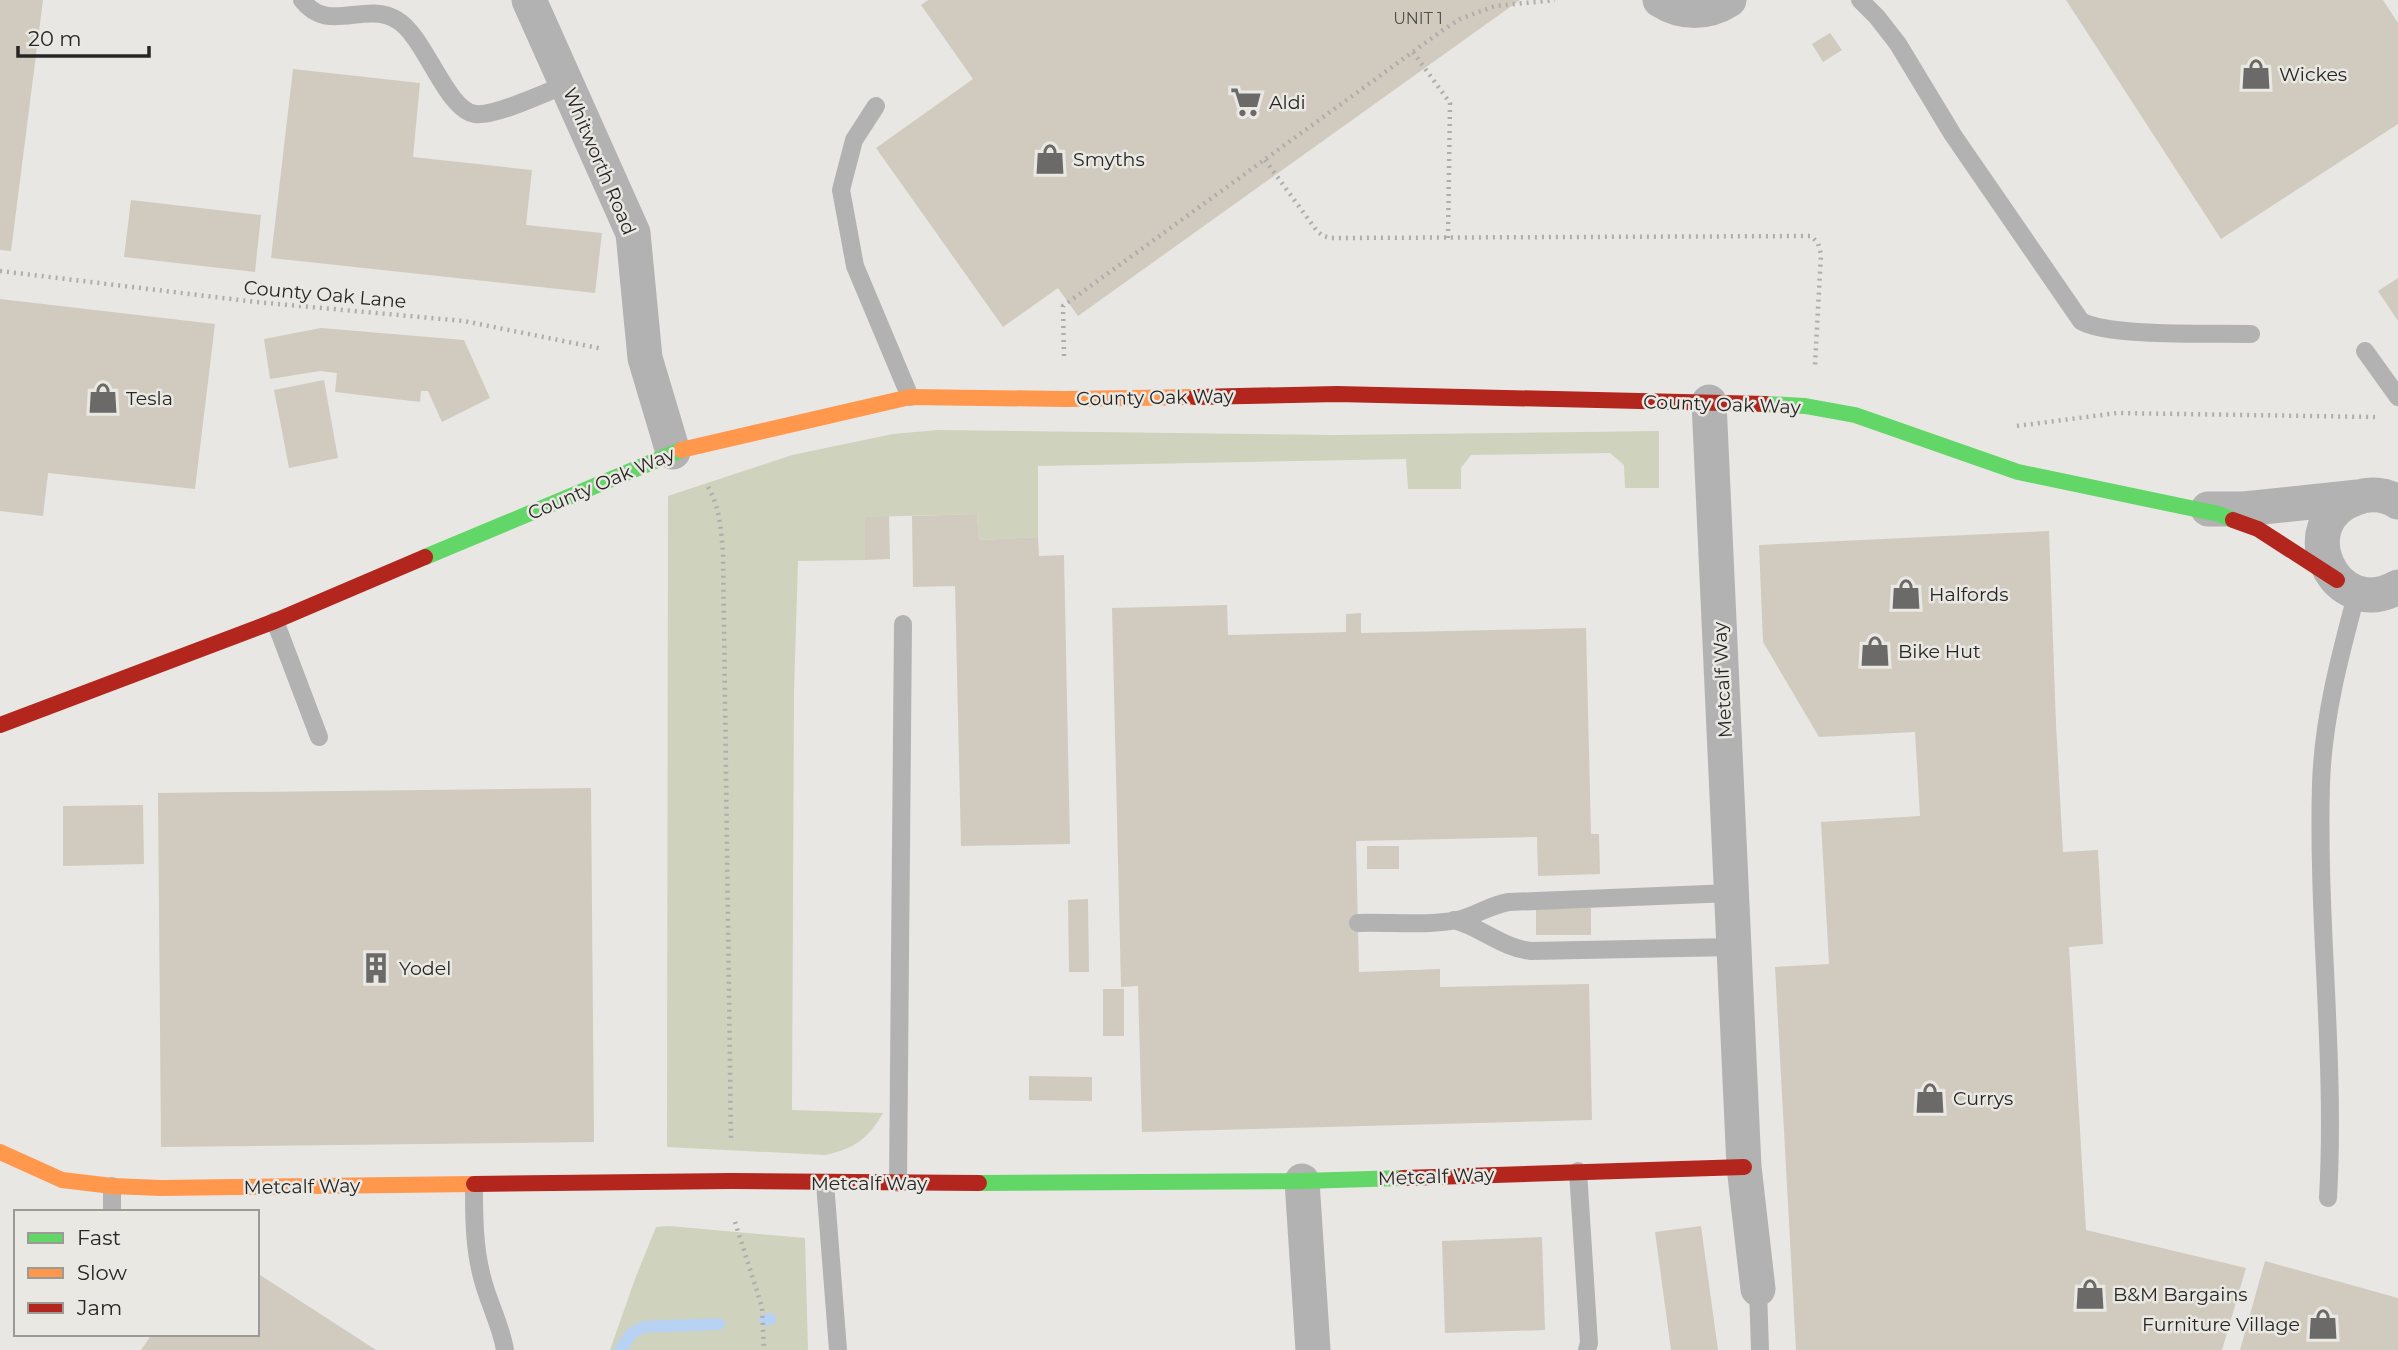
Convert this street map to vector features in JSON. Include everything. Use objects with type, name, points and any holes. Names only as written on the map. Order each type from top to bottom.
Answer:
[{"type":"street","name":"Whitworth Road","points":[[529,0],[633,233],[645,358],[673,452]]},
{"type":"street","points":[[1660,0],[1674,8],[1691,11],[1708,10],[1729,0]]},
{"type":"street","name":"County Oak Way","points":[[0,725],[275,621],[673,452],[910,397],[1065,399],[1337,394],[1709,402],[1813,407],[1881,423],[1998,466],[2056,482],[2201,509],[2258,529],[2374,590]]},
{"type":"street","name":"Metcalf Way","points":[[1709,402],[1744,1167],[1758,1289]]},
{"type":"street","points":[[2201,509],[2244,509],[2385,494]]},
{"type":"street","points":[[2374,590],[2326,565],[2323,536],[2331,516],[2340,506],[2385,494]]},
{"type":"street","name":"Metcalf Way","points":[[0,1152],[62,1180],[161,1188],[731,1181],[1301,1181],[1744,1167]]},
{"type":"street","points":[[1301,1181],[1314,1340]]},
{"type":"lane","points":[[302,0],[313,12],[322,16],[372,13],[397,19],[413,35],[456,102],[471,113],[492,112],[567,84]]},
{"type":"lane","points":[[1860,0],[1877,16],[1898,44],[1953,135],[2081,321],[2087,325],[2116,330],[2251,334]]},
{"type":"lane","points":[[876,106],[855,140],[841,190],[855,266],[910,397]]},
{"type":"lane","points":[[2365,351],[2398,397]]},
{"type":"lane","points":[[2328,1198],[2330,1116],[2321,783],[2333,686],[2374,590]]},
{"type":"lane","points":[[275,621],[319,737]]},
{"type":"lane","points":[[898,1183],[903,624]]},
{"type":"lane","points":[[1358,923],[1454,920],[1472,915],[1488,906],[1509,902],[1731,892]]},
{"type":"lane","points":[[1454,920],[1476,927],[1511,947],[1531,951],[1734,947]]},
{"type":"lane","points":[[1578,1171],[1589,1343],[1587,1350]]},
{"type":"lane","points":[[825,1183],[838,1350]]},
{"type":"lane","points":[[474,1185],[474,1226],[482,1278],[498,1320],[505,1350]]},
{"type":"lane","points":[[112,1186],[112,1210]]},
{"type":"lane","points":[[1758,1289],[1760,1350]]},
{"type":"path","points":[[1065,399],[1063,306],[1443,30],[1476,12],[1505,4],[1555,0]]},
{"type":"path","points":[[1413,52],[1450,103],[1448,238]]},
{"type":"path","points":[[1265,160],[1323,236],[1331,239],[1811,236],[1818,243],[1821,254],[1813,407]]},
{"type":"path","name":"County Oak Lane","points":[[0,271],[256,302],[464,321],[645,358]]},
{"type":"path","points":[[1998,466],[2012,426],[2117,413],[2385,417]]},
{"type":"path","points":[[673,452],[705,483],[715,498],[720,515],[723,553],[732,1204],[735,1222],[762,1307],[764,1350]]},
{"type":"green space","points":[[938,430],[1335,435],[1659,431],[1659,488],[1625,488],[1624,465],[1610,453],[1471,455],[1461,468],[1461,489],[1408,489],[1406,459],[1038,466],[1038,537],[979,540],[977,514],[865,517],[865,560],[798,561],[794,692],[792,1110],[883,1113],[872,1130],[859,1142],[844,1150],[825,1155],[667,1147],[668,496],[792,455],[893,434]]},
{"type":"green space","points":[[656,1227],[805,1238],[808,1350],[610,1350]]},
{"type":"building","points":[[0,0],[43,0],[11,251],[0,250]]},
{"type":"building","points":[[928,0],[1520,0],[1078,316],[1058,288],[1003,327],[876,148],[973,79],[921,5]]},
{"type":"building","name":"Wickes","points":[[2066,0],[2383,0],[2398,23],[2398,124],[2221,239]]},
{"type":"building","points":[[1830,33],[1842,50],[1823,62],[1812,44]]},
{"type":"building","points":[[293,69],[420,83],[413,157],[532,170],[526,225],[602,233],[595,293],[271,258]]},
{"type":"building","points":[[131,200],[261,215],[255,272],[124,257]]},
{"type":"building","points":[[2398,278],[2398,321],[2378,291]]},
{"type":"building","name":"Tesla","points":[[0,299],[215,324],[195,489],[48,473],[43,516],[0,511]]},
{"type":"building","points":[[321,328],[464,340],[490,398],[442,422],[428,391],[421,391],[420,402],[335,392],[337,373],[320,371],[270,379],[264,339]]},
{"type":"building","points":[[324,380],[338,458],[289,468],[274,390]]},
{"type":"building","points":[[977,514],[979,540],[1038,537],[1039,556],[1064,555],[1070,844],[961,846],[955,586],[913,587],[912,516]]},
{"type":"building","points":[[889,516],[890,559],[865,560],[865,517]]},
{"type":"building","name":"Currys","points":[[2049,531],[2063,852],[2098,850],[2103,944],[2069,947],[2086,1230],[2246,1268],[2222,1350],[1796,1350],[1775,967],[1829,964],[1821,822],[1920,816],[1915,732],[1819,737],[1763,642],[1759,545]]},
{"type":"building","points":[[1227,605],[1228,635],[1346,632],[1346,614],[1361,613],[1361,633],[1586,628],[1591,834],[1599,834],[1600,874],[1538,876],[1537,837],[1356,841],[1359,972],[1440,969],[1440,987],[1589,984],[1592,1120],[1142,1132],[1138,986],[1121,987],[1112,608]]},
{"type":"building","name":"Yodel","points":[[591,788],[594,1142],[161,1147],[158,793]]},
{"type":"building","points":[[143,805],[144,864],[63,866],[63,806]]},
{"type":"building","points":[[1367,846],[1399,846],[1399,869],[1367,869]]},
{"type":"building","points":[[1088,899],[1089,972],[1069,972],[1068,900]]},
{"type":"building","points":[[1591,908],[1591,935],[1536,935],[1536,909]]},
{"type":"building","points":[[1103,989],[1124,989],[1124,1036],[1103,1036]]},
{"type":"building","points":[[1029,1076],[1092,1077],[1092,1101],[1029,1100]]},
{"type":"building","points":[[1701,1226],[1718,1350],[1671,1350],[1655,1232]]},
{"type":"building","points":[[1542,1237],[1545,1330],[1445,1333],[1442,1241]]},
{"type":"building","name":"Furniture Village","points":[[2265,1261],[2398,1298],[2398,1350],[2240,1350]]},
{"type":"building","points":[[259,1274],[376,1350],[141,1350],[151,1336],[259,1336]]},
{"type":"waterway","points":[[765,1320],[770,1319]]},
{"type":"waterway","points":[[620,1350],[632,1333],[643,1327],[719,1324]]},
{"type":"traffic: fast","points":[[1766,404],[1805,406],[1855,415],[2018,472],[2219,514],[2233,520]]},
{"type":"traffic: fast","points":[[425,557],[681,450]]},
{"type":"traffic: fast","points":[[979,1183],[1403,1178]]},
{"type":"traffic: slow","points":[[681,450],[910,397],[1195,397]]},
{"type":"traffic: slow","points":[[0,1152],[62,1180],[112,1186],[161,1188],[474,1184]]},
{"type":"traffic: jam","points":[[1195,397],[1337,394],[1766,404]]},
{"type":"traffic: jam","points":[[2233,520],[2258,529],[2337,580]]},
{"type":"traffic: jam","points":[[0,725],[275,621],[425,557]]},
{"type":"traffic: jam","points":[[1403,1178],[1744,1167]]},
{"type":"traffic: jam","points":[[474,1184],[731,1181],[979,1183]]},
{"type":"place","name":"Wickes","points":[[2256,74]]},
{"type":"place","name":"Aldi","points":[[1246,102]]},
{"type":"place","name":"Smyths","points":[[1050,159]]},
{"type":"place","name":"Tesla","points":[[103,398]]},
{"type":"place","name":"Halfords","points":[[1906,594]]},
{"type":"place","name":"Bike Hut","points":[[1875,651]]},
{"type":"place","name":"Yodel","points":[[376,968]]},
{"type":"place","name":"Currys","points":[[1930,1098]]},
{"type":"place","name":"B&M Bargains","points":[[2090,1294]]},
{"type":"place","name":"Furniture Village","points":[[2323,1324]]}]
